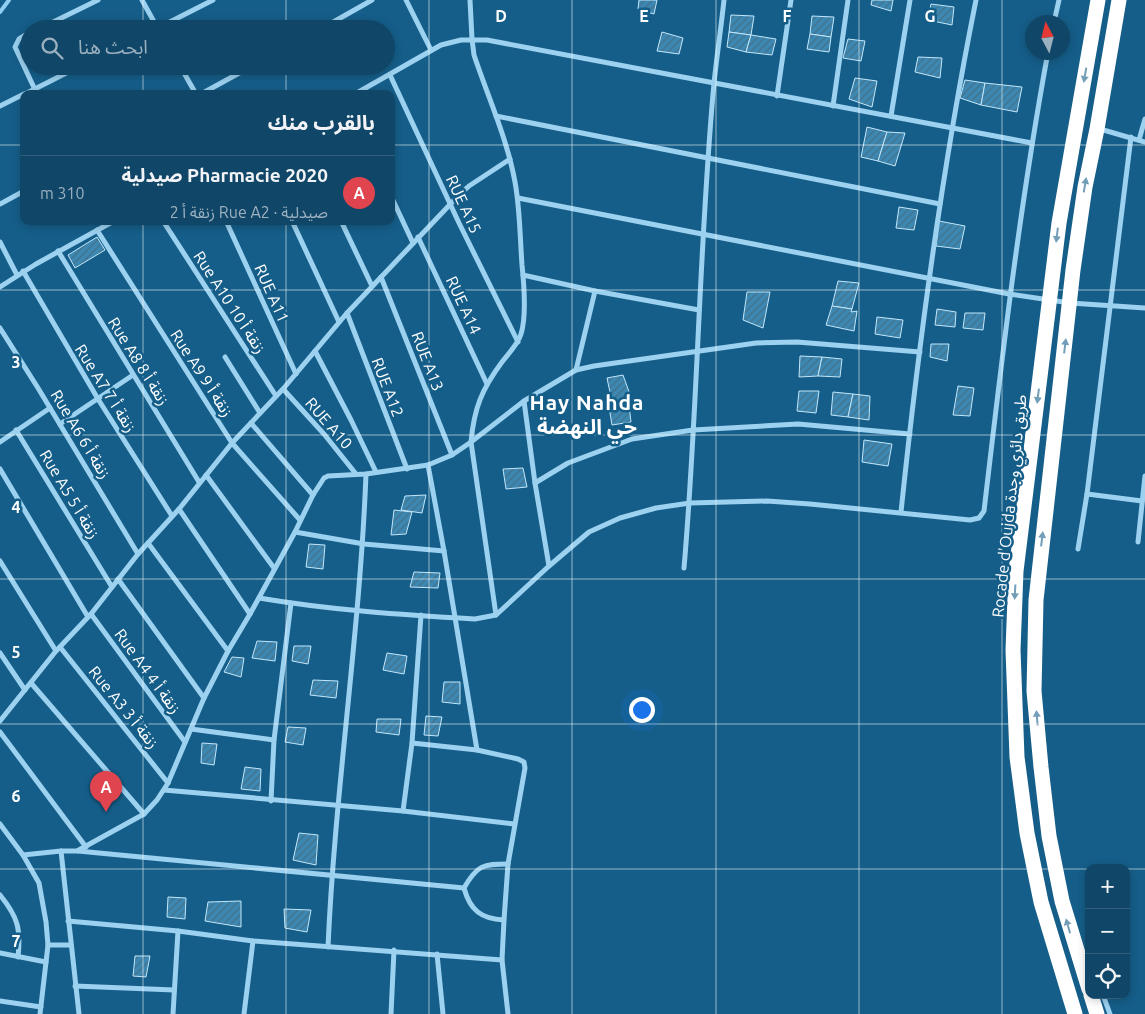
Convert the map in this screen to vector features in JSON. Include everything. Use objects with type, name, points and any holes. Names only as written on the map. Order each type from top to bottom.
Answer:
[{"type":"highway","points":[[1093,0],[1093,26]]},
{"type":"highway","name":"Rocade d'Oujda طريق دائري وجدة","points":[[1074,1014],[1042,902],[1027,833],[1017,757],[1013,650],[1016,571],[1059,223],[1098,0]]},
{"type":"highway","points":[[1085,973],[1062,900],[1050,836],[1041,767],[1034,691],[1037,583],[1084,187],[1097,129],[1118,0]]},
{"type":"highway","points":[[1113,35],[1126,0]]},
{"type":"highway","points":[[1092,999],[1097,1014]]},
{"type":"street","points":[[57,20],[98,0]]},
{"type":"street","points":[[142,0],[153,20]]},
{"type":"street","points":[[173,20],[213,0]]},
{"type":"street","points":[[337,20],[372,0]]},
{"type":"street","points":[[406,0],[431,50]]},
{"type":"street","points":[[470,0],[474,55],[510,159],[518,198],[523,275],[523,326],[518,342],[486,384],[476,410],[471,442],[496,615]]},
{"type":"street","points":[[684,568],[690,503],[708,158],[714,82],[724,0]]},
{"type":"street","points":[[777,96],[791,0]]},
{"type":"street","points":[[833,106],[848,0]]},
{"type":"street","points":[[891,116],[910,0]]},
{"type":"street","points":[[901,512],[929,278],[953,127],[976,0]]},
{"type":"street","points":[[1055,15],[1058,0]]},
{"type":"street","points":[[20,38],[15,47],[20,57]]},
{"type":"street","points":[[395,72],[431,50],[448,43],[472,39],[487,40],[714,82],[777,96],[953,127],[1032,144]]},
{"type":"street","points":[[260,598],[356,610],[455,618],[475,619],[496,615],[589,532],[620,518],[656,508],[690,503],[767,501],[901,512],[970,520],[979,518],[984,511],[1010,294],[1047,60]]},
{"type":"street","points":[[28,75],[36,90]]},
{"type":"street","points":[[38,90],[64,75]]},
{"type":"street","points":[[185,75],[194,90]]},
{"type":"street","points":[[207,90],[235,75]]},
{"type":"street","points":[[362,90],[390,75]]},
{"type":"street","name":"RUE A15","points":[[390,75],[450,204],[518,342]]},
{"type":"street","points":[[0,106],[20,96]]},
{"type":"street","points":[[496,116],[940,204]]},
{"type":"street","points":[[1097,129],[1142,141],[1145,119]]},
{"type":"street","points":[[1078,549],[1087,494],[1131,137]]},
{"type":"street","points":[[0,721],[58,649],[89,616],[138,554],[179,509],[232,443],[283,389],[347,313],[469,186],[510,159]]},
{"type":"street","points":[[0,204],[20,193]]},
{"type":"street","points":[[518,198],[1010,294],[1070,303],[1110,304],[1145,308]]},
{"type":"street","points":[[395,205],[412,244]]},
{"type":"street","points":[[0,287],[17,275],[104,225]]},
{"type":"street","name":"Rue A10 زنقة أ 10","points":[[166,225],[276,396]]},
{"type":"street","name":"RUE A11","points":[[228,225],[296,374]]},
{"type":"street","points":[[294,225],[340,322]]},
{"type":"street","points":[[343,225],[372,286]]},
{"type":"street","name":"Rue A9 زنقة أ 9","points":[[97,230],[232,443],[300,520]]},
{"type":"street","name":"RUE A14","points":[[418,237],[486,384]]},
{"type":"street","points":[[0,242],[17,275]]},
{"type":"street","name":"Rue A8 زنقة أ 8","points":[[58,252],[199,482]]},
{"type":"street","name":"Rue A7 زنقة أ 7","points":[[23,272],[98,399],[172,516]]},
{"type":"street","points":[[523,275],[595,291],[699,310]]},
{"type":"street","name":"RUE A13","points":[[381,276],[452,455]]},
{"type":"street","points":[[576,370],[595,291]]},
{"type":"street","name":"RUE A12","points":[[347,313],[407,469]]},
{"type":"street","name":"Rue A6 زنقة أ 6","points":[[0,328],[138,554]]},
{"type":"street","points":[[77,851],[144,814],[164,790],[204,698],[228,651],[260,598],[274,568],[324,478],[428,465],[452,455],[524,401],[576,370],[609,363],[756,343],[797,342],[920,352]]},
{"type":"street","points":[[315,351],[376,472]]},
{"type":"street","points":[[225,357],[260,413]]},
{"type":"street","points":[[60,424],[133,376]]},
{"type":"street","name":"RUE A10","points":[[283,389],[324,434],[356,474]]},
{"type":"street","points":[[524,401],[549,566]]},
{"type":"street","points":[[0,442],[50,408]]},
{"type":"street","points":[[251,423],[313,495]]},
{"type":"street","points":[[535,483],[568,463],[632,439],[693,430],[798,424],[910,434]]},
{"type":"street","name":"Rue A5 زنقة أ 5","points":[[16,430],[112,587]]},
{"type":"street","points":[[428,465],[477,750]]},
{"type":"street","name":"Rue A4 زنقة أ 4","points":[[0,469],[89,616],[184,742]]},
{"type":"street","points":[[328,947],[331,876],[364,544],[366,474]]},
{"type":"street","points":[[206,475],[274,568]]},
{"type":"street","points":[[1138,542],[1145,476]]},
{"type":"street","points":[[1087,494],[1142,502]]},
{"type":"street","points":[[179,509],[250,614]]},
{"type":"street","points":[[295,532],[364,544],[444,551]]},
{"type":"street","points":[[148,543],[228,651]]},
{"type":"street","name":"Rue A3 زنقة أ 3","points":[[0,561],[58,649],[168,783]]},
{"type":"street","points":[[118,579],[204,698]]},
{"type":"street","points":[[271,801],[274,740],[291,603]]},
{"type":"street","points":[[403,812],[412,743],[421,615]]},
{"type":"street","points":[[0,653],[25,690]]},
{"type":"street","points":[[31,683],[144,814]]},
{"type":"street","points":[[191,729],[274,740]]},
{"type":"street","points":[[0,732],[86,847]]},
{"type":"street","points":[[412,743],[477,750],[524,762],[525,768],[508,864],[504,920],[502,960],[508,1014]]},
{"type":"street","points":[[164,790],[514,824]]},
{"type":"street","points":[[0,824],[23,855],[39,883],[48,945],[40,1014]]},
{"type":"street","points":[[61,851],[78,1014]]},
{"type":"street","points":[[23,855],[77,851],[464,888]]},
{"type":"street","points":[[504,920],[493,920],[481,916],[467,897],[464,888],[471,875],[477,869],[487,864],[508,864]]},
{"type":"street","points":[[0,895],[10,907],[16,919],[20,938],[18,957]]},
{"type":"street","points":[[68,921],[178,931],[253,941],[394,950],[502,960]]},
{"type":"street","points":[[173,1014],[178,931]]},
{"type":"street","points":[[244,1014],[253,941]]},
{"type":"street","points":[[48,945],[71,945]]},
{"type":"street","points":[[391,1014],[394,950]]},
{"type":"street","points":[[0,953],[46,962]]},
{"type":"street","points":[[437,954],[443,1014]]},
{"type":"street","points":[[75,986],[174,990]]},
{"type":"street","points":[[1104,999],[1110,1014]]},
{"type":"street","points":[[0,1001],[41,1007]]},
{"type":"building","points":[[639,0],[657,0],[654,14],[638,9]]},
{"type":"building","points":[[872,0],[893,0],[891,11],[871,5]]},
{"type":"building","points":[[931,4],[954,7],[952,25],[928,20]]},
{"type":"building","points":[[731,15],[754,16],[751,35],[729,32]]},
{"type":"building","points":[[812,16],[834,17],[831,37],[810,34]]},
{"type":"building","points":[[662,32],[683,38],[679,54],[657,51]]},
{"type":"building","points":[[729,32],[751,35],[746,52],[727,47]]},
{"type":"building","points":[[810,34],[831,37],[829,52],[807,49]]},
{"type":"building","points":[[751,35],[776,39],[772,55],[746,52]]},
{"type":"building","points":[[848,39],[865,41],[861,61],[843,58]]},
{"type":"building","points":[[918,57],[942,58],[940,78],[915,72]]},
{"type":"building","points":[[855,78],[877,81],[872,107],[849,99]]},
{"type":"building","points":[[965,80],[985,83],[981,105],[960,98]]},
{"type":"building","points":[[985,83],[1022,87],[1017,112],[981,105]]},
{"type":"building","points":[[867,127],[887,132],[878,161],[861,157]]},
{"type":"building","points":[[887,132],[905,133],[895,166],[878,161]]},
{"type":"building","points":[[899,207],[918,210],[914,230],[896,228]]},
{"type":"building","points":[[939,221],[965,226],[960,249],[936,246]]},
{"type":"building","points":[[97,237],[105,250],[75,268],[68,255]]},
{"type":"building","points":[[838,281],[859,283],[852,309],[832,306]]},
{"type":"building","points":[[747,292],[770,292],[763,328],[743,320]]},
{"type":"building","points":[[832,306],[852,309],[851,312],[857,311],[854,331],[826,325]]},
{"type":"building","points":[[937,309],[956,312],[955,327],[935,325]]},
{"type":"building","points":[[965,313],[985,313],[983,330],[963,328]]},
{"type":"building","points":[[877,317],[903,320],[900,338],[875,334]]},
{"type":"building","points":[[931,344],[949,344],[947,361],[930,357]]},
{"type":"building","points":[[800,356],[822,357],[818,376],[799,377]]},
{"type":"building","points":[[822,357],[842,359],[840,377],[818,376]]},
{"type":"building","points":[[623,375],[632,400],[612,402],[607,378]]},
{"type":"building","points":[[958,386],[974,388],[970,416],[953,415]]},
{"type":"building","points":[[799,391],[819,391],[816,413],[797,411]]},
{"type":"building","points":[[833,392],[853,394],[848,417],[831,415]]},
{"type":"building","points":[[853,394],[870,396],[869,420],[848,417]]},
{"type":"building","points":[[629,405],[631,422],[612,425],[609,407]]},
{"type":"building","points":[[864,440],[892,444],[888,466],[862,462]]},
{"type":"building","points":[[523,468],[527,487],[506,489],[503,469]]},
{"type":"building","points":[[426,495],[422,513],[401,510],[405,496]]},
{"type":"building","points":[[394,510],[412,512],[406,534],[391,535]]},
{"type":"building","points":[[309,544],[325,545],[323,569],[306,567]]},
{"type":"building","points":[[414,572],[440,573],[438,588],[410,587]]},
{"type":"building","points":[[257,641],[277,642],[275,661],[252,658]]},
{"type":"building","points":[[294,646],[311,646],[308,664],[292,661]]},
{"type":"building","points":[[387,653],[407,656],[404,674],[383,670]]},
{"type":"building","points":[[232,657],[244,658],[241,677],[224,672]]},
{"type":"building","points":[[313,680],[338,681],[336,698],[310,695]]},
{"type":"building","points":[[444,682],[460,682],[460,704],[442,702]]},
{"type":"building","points":[[426,716],[442,717],[438,736],[424,735]]},
{"type":"building","points":[[377,719],[401,719],[399,735],[376,732]]},
{"type":"building","points":[[288,727],[306,728],[303,745],[285,742]]},
{"type":"building","points":[[202,743],[217,744],[214,765],[201,763]]},
{"type":"building","points":[[245,767],[261,769],[260,791],[241,789]]},
{"type":"building","points":[[299,833],[318,835],[316,865],[293,860]]},
{"type":"building","points":[[168,897],[186,898],[185,919],[167,917]]},
{"type":"building","points":[[241,901],[241,927],[205,921],[208,902]]},
{"type":"building","points":[[284,909],[311,910],[307,932],[285,928]]},
{"type":"building","points":[[135,956],[150,956],[146,977],[133,976]]},
{"type":"waterway","points":[[0,12],[9,0]]},
{"type":"place","name":"Pharmacie 2020 صيدلية","points":[[106,812]]},
{"type":"district","name":"Hay Nahda حي النهضة","points":[[587,414]]}]
